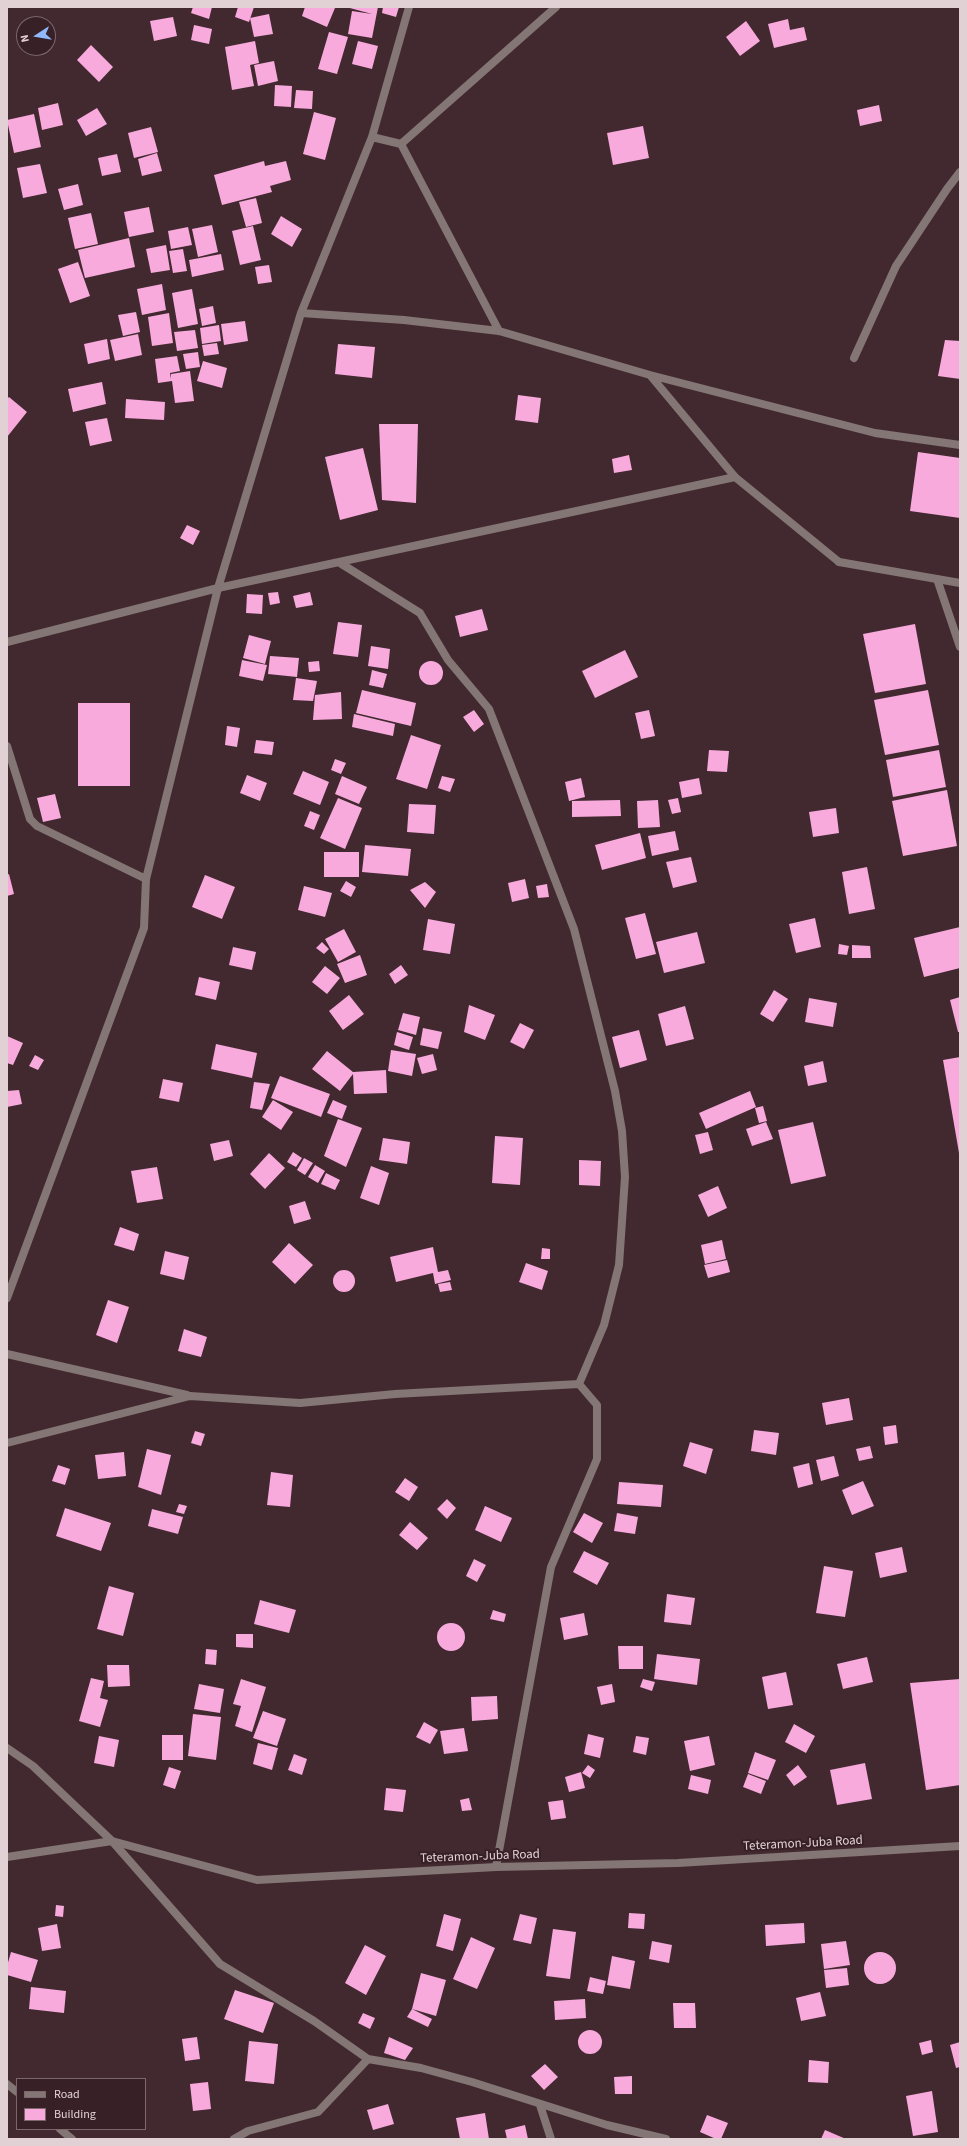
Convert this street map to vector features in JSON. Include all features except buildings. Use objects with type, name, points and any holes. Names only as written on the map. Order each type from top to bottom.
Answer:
[{"type":"street","points":[[7,1298],[8,1288],[144,928],[146,879],[218,588],[301,314],[372,137],[409,7]]},
{"type":"street","points":[[401,144],[556,7]]},
{"type":"street","points":[[372,137],[401,144],[499,331]]},
{"type":"street","points":[[854,358],[896,266],[960,172]]},
{"type":"street","points":[[301,314],[404,320],[499,331],[650,375],[875,433],[960,445]]},
{"type":"street","points":[[650,375],[735,477],[840,562],[960,583]]},
{"type":"street","points":[[7,642],[218,588],[735,477]]},
{"type":"street","points":[[340,562],[420,613],[448,660],[489,709],[574,929],[615,1091],[622,1131],[625,1177],[619,1265],[604,1325],[579,1384]]},
{"type":"street","points":[[936,580],[960,647]]},
{"type":"street","points":[[7,746],[30,820],[37,826],[146,879]]},
{"type":"street","points":[[7,1354],[190,1396],[300,1403],[395,1394],[579,1384]]},
{"type":"street","points":[[496,1867],[551,1567],[597,1459],[597,1405],[579,1384]]},
{"type":"street","points":[[7,1443],[190,1396]]},
{"type":"street","points":[[7,1748],[33,1766],[112,1841],[220,1964],[314,2021],[368,2059],[421,2068],[472,2082],[540,2105],[607,2125],[666,2139]]},
{"type":"street","name":"Teteramon-Juba Road","points":[[7,1857],[112,1841],[257,1880],[496,1867],[678,1863],[960,1846]]},
{"type":"street","points":[[234,2139],[248,2131],[318,2112],[368,2059]]},
{"type":"street","points":[[7,2084],[16,2091]]},
{"type":"street","points":[[540,2105],[551,2139]]},
{"type":"street","points":[[61,2130],[72,2139]]}]
